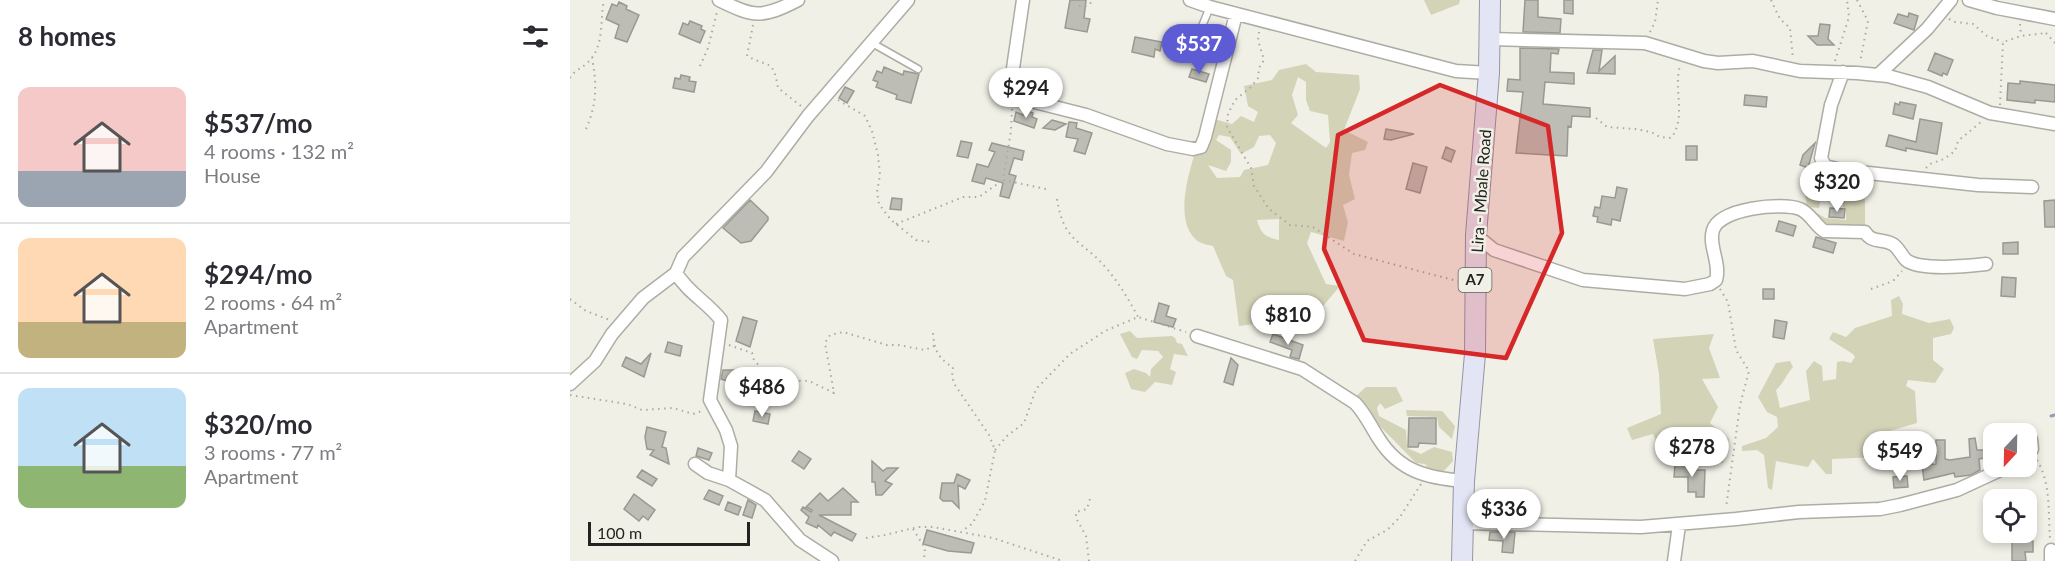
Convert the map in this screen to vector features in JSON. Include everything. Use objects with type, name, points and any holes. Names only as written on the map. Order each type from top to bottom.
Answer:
[{"type":"main road","name":"Lira - Mbale Road","points":[[1461,561],[1464,481],[1475,354],[1476,235],[1490,73],[1490,0]]},
{"type":"street","points":[[719,0],[752,15],[767,13],[798,0]]},
{"type":"street","points":[[570,384],[595,361],[612,334],[643,298],[676,273],[683,257],[766,172],[808,116],[908,0]]},
{"type":"street","points":[[1023,0],[1011,96],[1086,115],[1167,144],[1192,149],[1198,148],[1205,137],[1236,14]]},
{"type":"street","points":[[1190,0],[1456,71],[1490,73]]},
{"type":"street","points":[[1878,75],[1927,29],[1951,0]]},
{"type":"street","points":[[1969,0],[1997,8],[2051,18]]},
{"type":"street","points":[[1490,39],[1645,43],[1718,63],[1759,62],[1800,71],[1878,75],[1928,87],[1990,113],[2055,124]]},
{"type":"street","points":[[1837,72],[1821,158],[1826,166],[1841,170],[1961,184],[2032,187]]},
{"type":"street","points":[[1476,235],[1494,250],[1583,280],[1685,290],[1710,284],[1716,280],[1718,268],[1712,237],[1715,226],[1725,217],[1771,205],[1802,210],[1824,231],[1865,232],[1872,239],[1894,245],[1909,261],[1931,265],[1986,264]]},
{"type":"street","points":[[676,273],[685,288],[710,307],[721,320],[710,400],[726,429],[731,446],[729,480]]},
{"type":"street","points":[[1197,336],[1308,372],[1361,409],[1379,440],[1393,457],[1405,466],[1434,479],[1464,481]]},
{"type":"street","points":[[695,464],[708,473],[729,480],[765,500],[800,540],[832,561]]},
{"type":"street","points":[[1463,523],[1641,527],[1799,512],[1894,507],[1957,490],[1985,477]]},
{"type":"street","points":[[1674,561],[1680,525]]},
{"type":"lane","points":[[1192,44],[1210,7]]},
{"type":"lane","points":[[872,43],[918,69]]},
{"type":"path","points":[[570,78],[592,58],[598,49],[604,0]]},
{"type":"path","points":[[700,66],[708,48],[719,0]]},
{"type":"path","points":[[1079,6],[1088,6],[1094,0]]},
{"type":"path","points":[[1645,43],[1654,22],[1658,0]]},
{"type":"path","points":[[1771,0],[1780,19],[1790,28],[1792,33],[1790,50],[1800,71]]},
{"type":"path","points":[[1837,72],[1849,17],[1847,0]]},
{"type":"path","points":[[1857,0],[1868,21],[1867,36],[1857,73]]},
{"type":"path","points":[[1941,12],[1955,22],[1973,24],[1987,36],[2003,42]]},
{"type":"path","points":[[752,15],[752,39],[747,56],[770,65],[774,70],[778,88],[798,103],[808,116]]},
{"type":"path","points":[[2051,18],[2046,33],[2055,43]]},
{"type":"path","points":[[1261,20],[1258,40],[1264,60],[1259,68],[1258,78],[1251,87],[1234,100],[1228,114],[1227,127],[1251,168],[1254,186],[1269,209],[1290,225],[1313,227],[1354,254],[1475,286]]},
{"type":"path","points":[[1596,118],[1607,128],[1635,129],[1671,138],[1677,125],[1678,71],[1683,54]]},
{"type":"path","points":[[586,129],[596,100],[596,78],[592,58]]},
{"type":"path","points":[[828,94],[866,116],[878,155],[879,204],[896,225],[916,240],[932,242]]},
{"type":"path","points":[[1003,180],[1011,131],[1011,96]]},
{"type":"path","points":[[896,225],[963,197],[978,197],[1003,180],[1046,189]]},
{"type":"path","points":[[1057,199],[1060,216],[1069,236],[1107,269],[1138,317],[1197,336]]},
{"type":"path","points":[[1871,289],[1893,281],[1909,261]]},
{"type":"path","points":[[1714,521],[1727,507],[1740,405],[1749,371],[1736,350],[1728,302],[1716,280]]},
{"type":"path","points":[[570,299],[586,311],[609,319],[612,334]]},
{"type":"path","points":[[962,531],[972,524],[985,501],[995,450],[1007,436],[1024,423],[1036,389],[1070,354],[1106,331],[1138,317]]},
{"type":"path","points":[[717,342],[739,347],[752,353],[754,360],[764,371],[781,380],[809,381],[834,393],[825,343],[830,335],[843,333],[887,345],[925,350],[934,346]]},
{"type":"path","points":[[933,333],[934,346],[942,361],[953,367],[952,377],[955,385],[989,435],[995,450]]},
{"type":"path","points":[[570,395],[627,404],[642,410],[673,408],[693,414],[715,408]]},
{"type":"path","points":[[2037,460],[2042,468],[2049,495],[2051,556]]},
{"type":"path","points":[[1355,561],[1367,542],[1387,530],[1400,517],[1418,487],[1426,480],[1434,479]]},
{"type":"path","points":[[1089,561],[1086,536],[1076,518],[1076,512],[1087,509],[1090,499]]},
{"type":"path","points":[[866,538],[933,526],[993,538],[1063,561]]},
{"type":"path","points":[[913,529],[925,548],[924,561]]},
{"type":"highlighted area","points":[[1440,85],[1548,126],[1562,233],[1506,358],[1364,340],[1324,249],[1338,135]]},
{"type":"green space","points":[[1424,0],[1460,0],[1459,4],[1431,15]]},
{"type":"green space","points":[[1306,64],[1316,72],[1359,75],[1360,89],[1344,130],[1368,142],[1365,150],[1352,153],[1349,175],[1355,199],[1343,205],[1348,222],[1344,241],[1311,232],[1307,243],[1326,284],[1340,286],[1318,312],[1298,301],[1288,328],[1270,322],[1239,326],[1233,280],[1226,276],[1213,246],[1199,242],[1189,232],[1185,217],[1187,182],[1207,117],[1232,124],[1241,116],[1254,122],[1258,112],[1248,106],[1244,86],[1272,80],[1279,70]],"holes":[[[1298,77],[1306,82],[1306,100],[1310,111],[1328,115],[1330,142],[1326,148],[1291,123],[1298,115],[1292,95]],[[1219,135],[1230,137],[1241,154],[1254,147],[1259,136],[1270,135],[1276,143],[1268,165],[1244,170],[1240,177],[1217,178],[1208,165],[1226,171],[1231,162],[1231,150],[1216,140]],[[1279,219],[1279,240],[1264,234],[1257,220]]]},
{"type":"green space","points":[[1808,175],[1838,183],[1841,177],[1857,176],[1861,184],[1853,188],[1865,199],[1865,227],[1823,228],[1813,215],[1817,213],[1825,218],[1846,220],[1843,196],[1826,188],[1822,191],[1819,208],[1807,207],[1803,183]]},
{"type":"green space","points":[[1899,296],[1903,304],[1902,314],[1929,323],[1950,319],[1954,328],[1951,334],[1933,338],[1933,360],[1944,369],[1935,383],[1908,380],[1906,386],[1915,391],[1917,423],[1876,435],[1877,457],[1832,459],[1832,474],[1826,474],[1813,459],[1808,467],[1776,461],[1772,490],[1768,488],[1764,455],[1757,450],[1742,451],[1742,446],[1766,438],[1778,427],[1777,417],[1767,412],[1758,397],[1776,363],[1790,361],[1793,367],[1776,390],[1780,408],[1810,400],[1806,371],[1814,361],[1822,366],[1823,381],[1836,379],[1837,362],[1851,363],[1855,357],[1829,339],[1833,332],[1846,337],[1855,328],[1892,316],[1891,300]]},
{"type":"green space","points":[[1130,331],[1137,338],[1172,336],[1177,343],[1182,344],[1188,356],[1174,354],[1170,369],[1176,372],[1172,385],[1155,382],[1145,392],[1131,389],[1125,373],[1134,369],[1150,377],[1151,369],[1163,357],[1158,351],[1142,350],[1137,359],[1132,357],[1120,334]]},
{"type":"green space","points":[[1714,334],[1709,348],[1720,378],[1702,379],[1718,407],[1710,423],[1729,439],[1723,463],[1696,457],[1692,444],[1679,441],[1680,456],[1660,449],[1653,434],[1632,440],[1627,428],[1661,414],[1659,374],[1653,339]]},
{"type":"green space","points":[[1366,387],[1396,387],[1403,401],[1385,409],[1380,403],[1377,408],[1379,416],[1406,430],[1407,448],[1421,454],[1434,447],[1452,452],[1453,461],[1440,475],[1433,474],[1425,464],[1416,463],[1369,415],[1356,396]]},
{"type":"green space","points":[[1406,410],[1442,411],[1455,426],[1452,439],[1439,427],[1437,417],[1407,416]]},
{"type":"building","points":[[1070,0],[1086,0],[1084,18],[1090,19],[1087,32],[1065,28]]},
{"type":"building","points":[[1525,0],[1538,0],[1538,17],[1561,19],[1560,33],[1523,32]]},
{"type":"building","points":[[1564,0],[1573,0],[1573,14],[1564,13]]},
{"type":"building","points":[[619,2],[627,6],[626,9],[639,15],[627,42],[615,38],[619,25],[606,19],[612,4],[617,6]]},
{"type":"building","points":[[1909,13],[1918,16],[1914,30],[1894,23],[1898,14],[1908,17]]},
{"type":"building","points":[[690,21],[702,26],[701,29],[705,31],[700,43],[679,34],[683,23],[688,25]]},
{"type":"building","points":[[1820,24],[1830,25],[1828,39],[1834,45],[1817,45],[1808,36],[1818,36]]},
{"type":"building","points":[[1135,37],[1162,42],[1160,51],[1155,49],[1154,57],[1132,52]]},
{"type":"building","points":[[1520,48],[1559,49],[1558,54],[1551,53],[1550,72],[1574,73],[1574,84],[1545,82],[1543,104],[1590,108],[1590,117],[1572,116],[1571,127],[1568,126],[1567,156],[1516,153],[1523,92],[1507,91],[1508,79],[1520,80]]},
{"type":"building","points":[[1593,50],[1602,50],[1599,71],[1615,56],[1615,74],[1587,73]]},
{"type":"building","points":[[1935,53],[1953,60],[1947,75],[1943,73],[1942,76],[1928,70]]},
{"type":"building","points":[[884,67],[903,75],[904,71],[919,74],[911,103],[896,99],[897,95],[876,87],[878,82],[873,80],[877,71],[882,73]]},
{"type":"building","points":[[1192,69],[1209,74],[1206,82],[1189,77]]},
{"type":"building","points":[[681,75],[690,77],[689,81],[696,82],[694,92],[673,88],[675,78],[680,79]]},
{"type":"building","points":[[2020,81],[2055,85],[2055,102],[2035,100],[2035,103],[2007,100],[2008,83],[2020,84]]},
{"type":"building","points":[[845,87],[854,91],[847,103],[839,98]]},
{"type":"building","points":[[1745,95],[1767,97],[1766,107],[1744,105]]},
{"type":"building","points":[[1900,102],[1916,105],[1913,119],[1893,114],[1895,103],[1899,105]]},
{"type":"building","points":[[1025,110],[1033,113],[1032,117],[1037,119],[1034,128],[1014,121],[1016,112],[1023,115]]},
{"type":"building","points":[[1920,119],[1942,123],[1937,154],[1906,148],[1906,151],[1886,146],[1889,135],[1916,142]]},
{"type":"building","points":[[1052,120],[1066,124],[1055,130],[1043,128]]},
{"type":"building","points":[[1069,122],[1077,123],[1076,128],[1092,133],[1085,154],[1074,151],[1078,139],[1066,137]]},
{"type":"building","points":[[1386,129],[1414,134],[1391,140],[1384,139]]},
{"type":"building","points":[[961,141],[972,143],[968,158],[957,156]]},
{"type":"building","points":[[992,143],[1024,151],[1022,160],[1014,158],[1009,174],[1016,176],[1009,198],[1000,196],[1003,183],[986,178],[984,184],[972,181],[977,164],[988,167],[995,152],[989,150]]},
{"type":"building","points":[[1815,143],[1808,168],[1800,165],[1803,155]]},
{"type":"building","points":[[1686,146],[1697,146],[1697,160],[1686,160]]},
{"type":"building","points":[[1446,147],[1455,151],[1451,162],[1442,158]]},
{"type":"building","points":[[1413,163],[1427,167],[1420,193],[1406,189]]},
{"type":"building","points":[[1617,187],[1627,189],[1620,221],[1612,219],[1611,225],[1597,222],[1598,217],[1593,216],[1595,207],[1600,208],[1602,196],[1615,198]]},
{"type":"building","points":[[892,198],[902,199],[901,210],[890,209]]},
{"type":"building","points":[[750,200],[768,217],[768,220],[751,241],[741,243],[723,228]]},
{"type":"building","points":[[2055,200],[2055,227],[2045,227],[2044,201]]},
{"type":"building","points":[[1830,208],[1845,209],[1844,218],[1829,217]]},
{"type":"building","points":[[1779,221],[1796,226],[1793,236],[1776,231]]},
{"type":"building","points":[[1816,237],[1836,243],[1833,253],[1813,247]]},
{"type":"building","points":[[2018,242],[2018,254],[2003,254],[2003,243]]},
{"type":"building","points":[[2002,277],[2016,278],[2015,297],[2001,296]]},
{"type":"building","points":[[1763,289],[1774,289],[1774,299],[1763,299]]},
{"type":"building","points":[[1159,303],[1169,306],[1166,316],[1176,319],[1173,327],[1154,322]]},
{"type":"building","points":[[743,317],[757,321],[750,347],[736,341]]},
{"type":"building","points":[[1775,320],[1787,322],[1784,339],[1773,337]]},
{"type":"building","points":[[1273,334],[1303,345],[1299,359],[1290,357],[1292,350],[1270,342]]},
{"type":"building","points":[[668,342],[682,346],[680,356],[665,352]]},
{"type":"building","points":[[651,353],[644,377],[622,366],[626,357],[641,364]]},
{"type":"building","points":[[1231,358],[1238,365],[1233,385],[1224,382]]},
{"type":"building","points":[[723,370],[734,370],[733,383],[721,379]]},
{"type":"building","points":[[755,411],[770,414],[768,424],[753,421]]},
{"type":"building","points":[[1409,418],[1436,418],[1436,444],[1419,443],[1418,447],[1408,447]]},
{"type":"building","points":[[647,427],[666,432],[662,447],[666,448],[669,464],[650,455],[654,450],[647,449],[645,437]]},
{"type":"building","points":[[1975,438],[1977,450],[1983,450],[1983,458],[1979,459],[1980,470],[1971,475],[1955,477],[1954,473],[1924,480],[1922,465],[1936,464],[1936,440],[1945,440],[1945,459],[1950,460],[1970,457],[1969,439]]},
{"type":"building","points":[[698,448],[712,453],[709,460],[696,456]]},
{"type":"building","points":[[799,451],[811,459],[804,469],[792,461]]},
{"type":"building","points":[[872,461],[883,471],[887,468],[898,468],[885,481],[892,484],[882,495],[876,495],[875,482],[872,482]]},
{"type":"building","points":[[1675,464],[1695,465],[1695,470],[1705,470],[1704,497],[1696,497],[1696,492],[1688,492],[1688,477],[1674,477]]},
{"type":"building","points":[[642,470],[657,479],[652,486],[637,477]]},
{"type":"building","points":[[957,474],[970,480],[965,489],[958,485],[959,508],[952,501],[943,501],[940,498],[942,483],[954,483]]},
{"type":"building","points":[[1907,476],[1908,487],[1894,488],[1893,477]]},
{"type":"building","points":[[843,488],[858,502],[851,502],[851,515],[819,515],[856,534],[852,541],[834,532],[831,536],[818,525],[817,528],[806,523],[809,517],[801,510],[803,507],[811,512],[812,510],[806,507],[820,493],[828,501]]},
{"type":"building","points":[[709,490],[723,496],[719,505],[704,499]]},
{"type":"building","points":[[634,494],[655,510],[648,520],[643,516],[639,521],[624,509]]},
{"type":"building","points":[[748,500],[756,505],[752,518],[743,515]]},
{"type":"building","points":[[728,502],[741,507],[738,515],[725,510]]},
{"type":"building","points":[[927,530],[974,543],[971,553],[948,551],[923,544]]},
{"type":"building","points":[[1490,532],[1515,532],[1513,553],[1502,552],[1503,541],[1489,540]]},
{"type":"building","points":[[2012,543],[2033,543],[2033,552],[2025,552],[2026,561],[2012,561]]},
{"type":"waterway","points":[[2051,416],[2055,415]]}]
